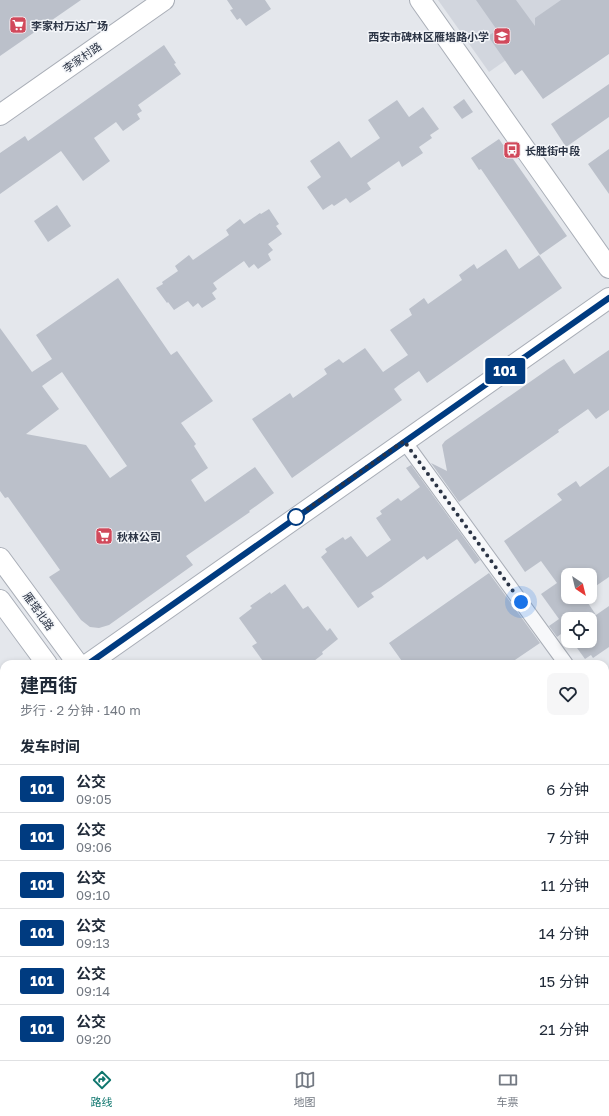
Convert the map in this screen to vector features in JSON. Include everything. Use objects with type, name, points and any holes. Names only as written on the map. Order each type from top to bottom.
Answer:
[{"type":"street","name":"李家村路","points":[[0,115],[164,0]]},
{"type":"street","points":[[420,0],[609,268]]},
{"type":"street","points":[[94,660],[609,298]]},
{"type":"street","points":[[404,441],[563,660]]},
{"type":"street","name":"雁塔北路","points":[[0,558],[75,660]]},
{"type":"street","points":[[0,600],[44,660]]},
{"type":"shaded area","name":"西安市碑林区雁塔路小学","points":[[438,0],[591,0],[489,72]]},
{"type":"building","name":"李家村万达广场","points":[[0,0],[81,0],[0,56]]},
{"type":"building","points":[[227,0],[265,0],[271,9],[246,26],[240,18],[237,20],[230,10],[233,9]]},
{"type":"building","points":[[476,0],[516,0],[535,26],[535,18],[561,0],[609,0],[609,54],[543,99],[522,70],[515,75],[488,36],[497,30]]},
{"type":"building","points":[[164,45],[176,63],[174,64],[181,74],[138,105],[142,111],[137,114],[140,119],[123,131],[116,122],[94,138],[110,161],[83,181],[61,151],[0,194],[0,153],[25,136],[28,141]]},
{"type":"building","points":[[609,84],[609,117],[566,147],[551,124]]},
{"type":"building","points":[[464,99],[473,112],[462,119],[453,107]]},
{"type":"building","points":[[397,100],[409,117],[423,107],[439,129],[430,135],[432,138],[419,147],[423,153],[402,167],[399,161],[367,183],[371,189],[350,203],[346,198],[334,206],[332,204],[323,210],[307,187],[321,177],[310,161],[339,141],[351,158],[380,138],[368,120]]},
{"type":"building","points":[[499,139],[567,236],[540,255],[481,169],[479,170],[471,158]]},
{"type":"building","points":[[609,149],[609,194],[588,164]]},
{"type":"building","points":[[57,205],[71,226],[48,242],[34,221]]},
{"type":"building","points":[[269,209],[279,224],[276,226],[282,234],[268,244],[273,250],[268,254],[271,260],[258,269],[254,264],[249,268],[244,261],[213,283],[217,289],[212,293],[216,299],[202,308],[198,303],[193,307],[188,301],[174,310],[168,302],[167,303],[156,288],[178,271],[175,266],[189,255],[193,260],[229,235],[226,230],[240,219],[244,224],[260,213],[261,214]]},
{"type":"building","points":[[506,249],[519,269],[539,255],[562,288],[427,383],[419,371],[399,385],[394,389],[402,400],[292,478],[252,419],[290,393],[293,398],[327,374],[324,369],[339,359],[343,363],[365,348],[383,372],[408,355],[390,330],[412,315],[409,309],[424,298],[428,304],[462,280],[459,275],[474,264],[477,269]]},
{"type":"building","points":[[118,278],[171,355],[177,351],[213,401],[181,423],[196,444],[194,446],[208,468],[191,480],[205,502],[255,467],[274,493],[249,511],[250,512],[186,556],[193,565],[109,625],[99,628],[90,627],[81,620],[49,577],[60,570],[8,497],[5,498],[0,491],[0,328],[32,372],[52,359],[36,335]],"holes":[[[62,372],[127,466],[110,478],[86,445],[26,434],[59,409],[42,386]]]},
{"type":"building","points":[[609,350],[609,410],[596,419],[588,409],[558,430],[559,432],[459,502],[431,463],[447,471],[442,445],[445,441],[564,359],[574,374]]},
{"type":"building","points":[[411,465],[480,560],[475,564],[457,539],[427,560],[424,556],[371,593],[374,597],[358,608],[321,557],[327,552],[325,549],[343,537],[345,540],[351,536],[367,557],[391,540],[376,518],[382,514],[380,511],[398,498],[401,501],[420,487],[406,468]]},
{"type":"building","points":[[609,466],[609,577],[597,585],[597,568],[561,568],[561,604],[589,604],[594,612],[561,612],[561,634],[557,637],[549,626],[559,619],[541,594],[557,583],[541,561],[525,572],[504,541],[562,500],[557,494],[576,481],[580,487]]},
{"type":"building","points":[[489,573],[540,643],[515,660],[401,660],[389,643]]},
{"type":"building","points":[[285,584],[303,609],[308,606],[327,631],[330,628],[338,639],[322,652],[323,654],[315,660],[262,660],[252,646],[257,643],[239,618],[252,608],[250,606],[270,592],[271,594]]},
{"type":"building","points":[[609,606],[609,647],[593,658],[591,655],[585,659],[577,648],[597,648],[597,614]]},
{"type":"bus line","name":"101","points":[[94,660],[609,298]]},
{"type":"place","name":"李家村万达广场","points":[[18,25]]},
{"type":"place","name":"西安市碑林区雁塔路小学","points":[[502,36]]},
{"type":"place","name":"长胜街中段","points":[[512,150]]},
{"type":"place","name":"秋林公司","points":[[104,536]]},
{"type":"route","points":[[296,517],[404,441],[521,602]]}]
